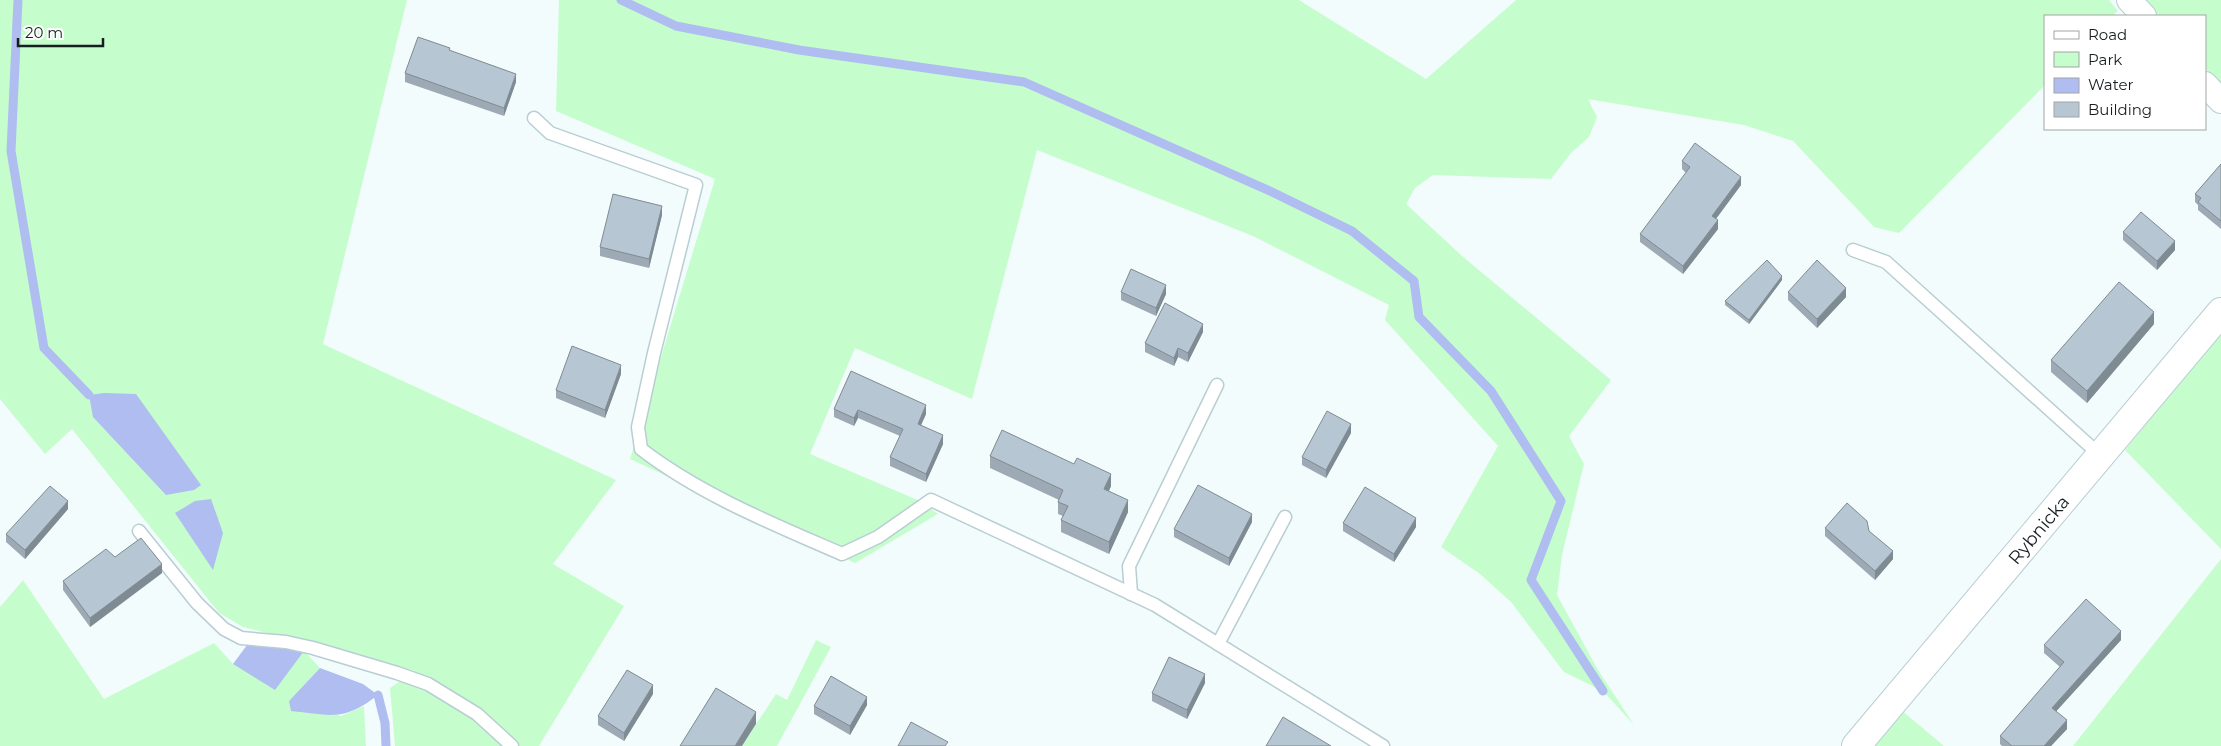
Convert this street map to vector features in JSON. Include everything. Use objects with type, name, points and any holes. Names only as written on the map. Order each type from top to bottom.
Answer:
[{"type":"street","points":[[2129,0],[2143,15]]},
{"type":"street","points":[[2206,85],[2221,101]]},
{"type":"street","name":"Rybnicka","points":[[1856,746],[2221,312]]},
{"type":"lane","points":[[534,118],[550,133],[696,185],[638,427],[641,449],[662,466],[755,516],[842,554],[878,537],[931,500],[1155,605],[1383,746]]},
{"type":"lane","points":[[1853,250],[1886,262],[2101,456]]},
{"type":"lane","points":[[1131,594],[1129,566],[1217,385]]},
{"type":"lane","points":[[1218,644],[1285,518]]},
{"type":"lane","points":[[139,532],[197,603],[224,629],[241,638],[286,642],[313,648],[428,684],[477,714],[512,746]]},
{"type":"green space","points":[[0,0],[407,0],[323,344],[616,480],[553,564],[624,606],[539,746],[395,746],[390,688],[415,671],[243,627],[219,613],[72,429],[45,454],[0,399]]},
{"type":"green space","points":[[559,0],[1299,0],[1426,79],[1516,0],[2109,0],[2118,11],[2113,15],[2044,15],[2044,86],[1899,233],[1874,227],[1793,141],[1744,125],[1588,99],[1597,117],[1589,137],[1571,153],[1551,179],[1433,175],[1415,188],[1406,204],[1462,256],[1611,380],[1569,436],[1584,464],[1562,555],[1557,595],[1598,670],[1634,725],[1603,691],[1564,672],[1511,602],[1480,574],[1441,547],[1498,446],[1385,320],[1389,305],[1253,236],[1037,150],[972,399],[855,348],[810,454],[920,501],[938,514],[855,563],[630,459],[715,179],[556,111]]},
{"type":"green space","points":[[2143,0],[2221,0],[2221,86],[2206,69],[2206,15],[2157,15]]},
{"type":"green space","points":[[2221,330],[2221,549],[2125,450]]},
{"type":"green space","points":[[2221,559],[2221,746],[2073,746]]},
{"type":"green space","points":[[23,580],[104,699],[214,643],[233,664],[304,651],[320,668],[289,701],[341,716],[364,706],[366,746],[0,746],[0,607]]},
{"type":"green space","points":[[816,640],[831,647],[777,746],[742,746],[776,694],[787,700]]},
{"type":"green space","points":[[1900,709],[1944,746],[1869,746]]},
{"type":"water","points":[[104,393],[136,394],[201,485],[194,490],[166,495],[93,417],[89,395]]},
{"type":"water","points":[[211,499],[223,533],[213,570],[175,513],[195,501]]},
{"type":"water","points":[[250,641],[304,651],[275,690],[233,664]]},
{"type":"water","points":[[320,668],[363,684],[378,695],[366,704],[337,715],[291,711],[289,701]]},
{"type":"building","points":[[418,37],[516,74],[504,108],[405,73]]},
{"type":"building","points":[[1695,143],[1741,177],[1712,216],[1718,220],[1683,266],[1640,234],[1690,167],[1682,161]]},
{"type":"building","points":[[2221,164],[2221,221],[2198,202],[2201,198],[2195,194]]},
{"type":"building","points":[[613,194],[662,206],[649,259],[600,247]]},
{"type":"building","points":[[2141,212],[2175,241],[2157,261],[2123,232]]},
{"type":"building","points":[[1767,260],[1782,276],[1749,320],[1725,301]]},
{"type":"building","points":[[1817,260],[1846,288],[1817,319],[1788,292]]},
{"type":"building","points":[[1131,269],[1166,285],[1156,308],[1121,292]]},
{"type":"building","points":[[2119,282],[2154,312],[2087,391],[2051,360]]},
{"type":"building","points":[[1165,303],[1203,324],[1188,353],[1178,348],[1174,358],[1145,343]]},
{"type":"building","points":[[572,346],[621,365],[605,410],[556,390]]},
{"type":"building","points":[[851,371],[926,405],[918,424],[943,435],[926,474],[890,457],[903,429],[858,410],[854,418],[834,409]]},
{"type":"building","points":[[1327,411],[1351,424],[1326,470],[1302,457]]},
{"type":"building","points":[[1002,430],[1074,464],[1077,458],[1111,474],[1104,489],[1128,500],[1109,542],[1061,520],[1068,506],[1058,502],[1063,490],[990,456]]},
{"type":"building","points":[[1198,485],[1252,514],[1229,558],[1174,529]]},
{"type":"building","points":[[50,486],[68,501],[25,550],[6,534]]},
{"type":"building","points":[[1365,487],[1416,518],[1394,554],[1343,523]]},
{"type":"building","points":[[1847,503],[1867,521],[1869,531],[1893,551],[1875,571],[1825,528]]},
{"type":"building","points":[[141,538],[162,564],[90,618],[63,581],[106,549],[115,557]]},
{"type":"building","points":[[2086,599],[2121,631],[2052,708],[2067,720],[2044,746],[2012,746],[2000,736],[2064,662],[2044,645]]},
{"type":"building","points":[[1169,657],[1205,674],[1187,710],[1152,693]]},
{"type":"building","points":[[627,670],[653,685],[624,733],[598,716]]},
{"type":"building","points":[[831,676],[867,697],[850,726],[814,706]]},
{"type":"building","points":[[716,688],[756,712],[735,746],[680,746]]},
{"type":"building","points":[[1283,717],[1331,746],[1266,746]]},
{"type":"building","points":[[911,722],[948,742],[945,746],[898,746]]},
{"type":"waterway","points":[[18,0],[11,151],[44,348],[89,395]]},
{"type":"waterway","points":[[621,0],[676,26],[799,50],[1024,82],[1272,192],[1352,231],[1414,281],[1419,317],[1491,391],[1561,501],[1531,580],[1603,691]]},
{"type":"waterway","points":[[378,695],[385,723],[386,746]]}]
